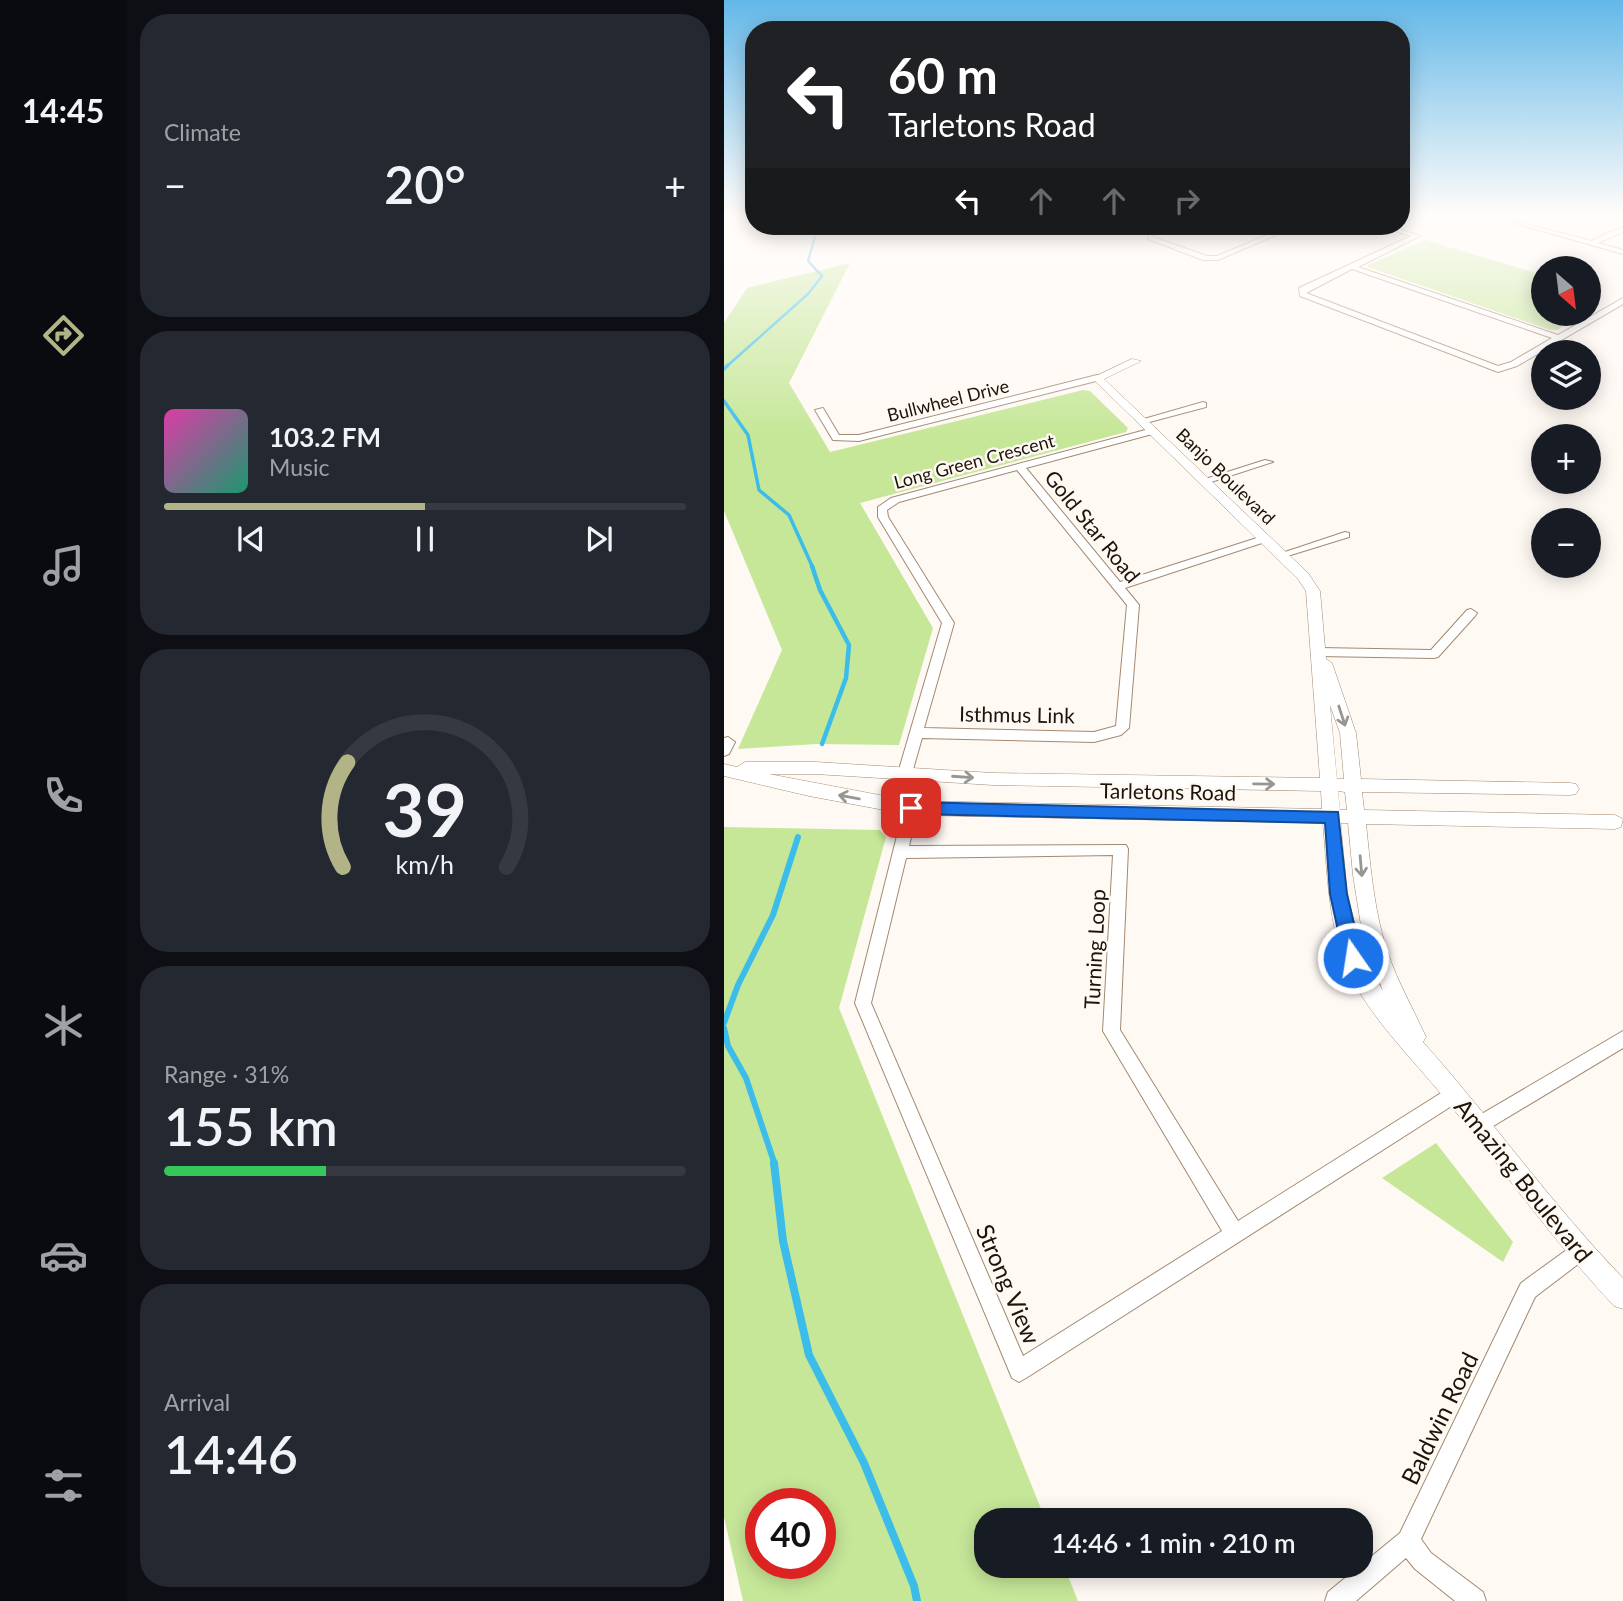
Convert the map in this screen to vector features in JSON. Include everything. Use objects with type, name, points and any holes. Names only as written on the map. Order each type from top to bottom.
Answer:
[{"type":"street","points":[[1311,286],[1302,290],[1303,294],[1498,369],[1514,364],[1622,300]]},
{"type":"street","points":[[1407,286],[1559,338]]},
{"type":"street","points":[[1097,377],[1136,361]]},
{"type":"street","name":"Bullwheel Drive","points":[[820,410],[836,438],[859,438],[1097,377]]},
{"type":"street","name":"Banjo Boulevard","points":[[1097,377],[1282,555],[1303,576],[1313,591],[1320,696],[1332,800]]},
{"type":"street","points":[[1142,421],[1203,405]]},
{"type":"street","name":"Long Green Crescent","points":[[905,773],[948,623],[883,517],[882,509],[895,500],[1153,431]]},
{"type":"street","points":[[1204,481],[1268,462]]},
{"type":"street","name":"Gold Star Road","points":[[1020,467],[1133,605],[1122,727],[1115,732]]},
{"type":"street","points":[[1282,555],[1345,535]]},
{"type":"street","points":[[1118,586],[1264,539]]},
{"type":"street","points":[[1319,652],[1434,653],[1471,613]]},
{"type":"street","name":"Banjo Boulevard","points":[[1319,652],[1348,733],[1356,800]]},
{"type":"street","name":"Isthmus Link","points":[[918,733],[1094,737],[1115,732]]},
{"type":"street","name":"Tarletons Road","points":[[724,769],[773,767],[905,773],[1356,800],[1615,822]]},
{"type":"street","name":"Tarletons Road","points":[[724,769],[809,790],[911,808],[1356,800],[1570,789]]},
{"type":"street","name":"Amazing Boulevard","points":[[1332,800],[1338,894],[1353,958],[1384,1012],[1455,1094],[1579,1251],[1622,1297]]},
{"type":"street","name":"Amazing Boulevard","points":[[1356,800],[1362,875],[1373,938],[1398,1004],[1428,1061]]},
{"type":"street","name":"Strong View","points":[[911,808],[863,1003],[1019,1371],[1455,1094]]},
{"type":"street","name":"Turning Loop","points":[[902,852],[1121,849],[1111,1031],[1235,1234]]},
{"type":"street","points":[[1479,1125],[1622,1039]]},
{"type":"street","name":"Baldwin Road","points":[[1337,1601],[1408,1541],[1528,1290],[1579,1251]]},
{"type":"street","points":[[1408,1541],[1423,1561],[1474,1601]]},
{"type":"green space","points":[[838,286],[789,383],[830,452],[1083,390],[1090,391],[1128,428],[1126,432],[860,503],[933,628],[899,745],[816,744],[738,749],[782,650],[724,511],[724,323],[747,288]]},
{"type":"green space","points":[[1422,286],[1531,286],[1531,323]]},
{"type":"green space","points":[[1538,326],[1564,326],[1550,330]]},
{"type":"green space","points":[[724,827],[880,830],[886,837],[839,1008],[1041,1508],[974,1508],[974,1578],[1069,1578],[1078,1601],[743,1601],[724,1517]]},
{"type":"green space","points":[[1436,1143],[1513,1242],[1503,1262],[1382,1178]]},
{"type":"waterway","points":[[726,367],[814,286]]},
{"type":"waterway","points":[[724,401],[748,435],[759,490],[789,515],[813,568]]},
{"type":"waterway","points":[[812,566],[820,590],[849,645],[846,678],[822,744]]},
{"type":"waterway","points":[[724,1023],[738,985],[773,915],[798,837]]},
{"type":"waterway","points":[[724,1028],[728,1046],[746,1078],[775,1165]]},
{"type":"waterway","points":[[774,1163],[783,1241],[809,1355],[864,1463],[914,1586],[917,1601]]},
{"type":"route","points":[[911,808],[1333,817],[1338,894],[1353,958]]}]
